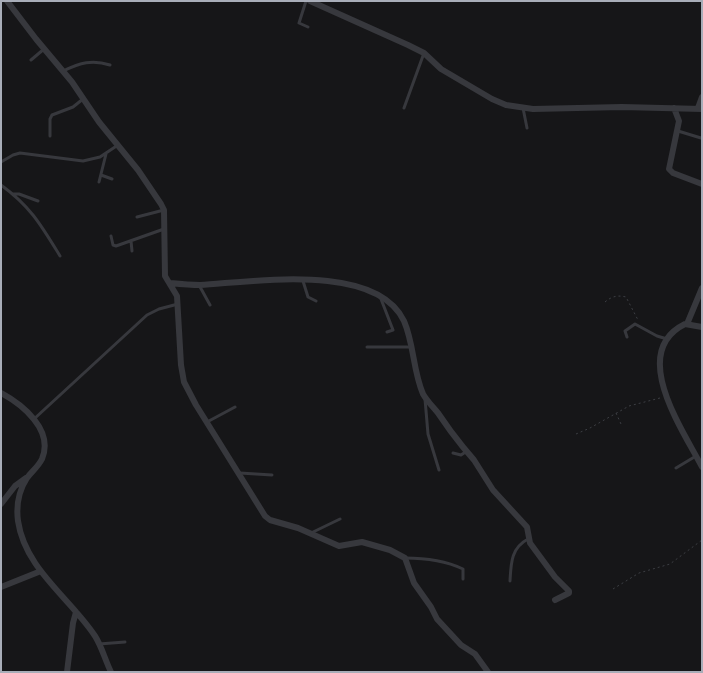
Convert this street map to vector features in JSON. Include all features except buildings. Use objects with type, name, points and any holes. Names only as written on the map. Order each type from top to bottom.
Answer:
[{"type":"street","points":[[8,1],[44,49],[64,71],[159,200],[164,210],[165,276],[177,296],[181,365],[184,382],[191,397],[267,518],[311,533],[339,546],[344,547],[362,542],[390,550],[405,558],[414,583],[440,623],[461,646],[475,654],[488,672]]},
{"type":"street","points":[[310,1],[368,26],[424,54],[441,70],[492,99],[506,105],[523,108],[700,109],[702,97]]},
{"type":"street","points":[[674,108],[679,121],[678,131],[669,165],[670,170],[702,184]]},
{"type":"street","points":[[170,283],[199,285],[267,279],[348,283],[362,287],[380,296],[396,308],[406,326],[425,397],[474,460],[493,490],[528,529],[528,539],[555,577],[569,591],[555,600]]},
{"type":"street","points":[[688,324],[702,288]]},
{"type":"street","points":[[702,327],[688,324],[673,332],[660,354],[659,365],[661,380],[666,396],[702,467]]},
{"type":"street","points":[[1,393],[19,404],[34,419],[41,432],[44,447],[42,458],[20,490],[17,502],[18,524],[27,550],[41,571],[76,612],[99,644],[110,672]]},
{"type":"street","points":[[1,504],[18,483],[27,478]]},
{"type":"street","points":[[1,587],[41,571]]},
{"type":"street","points":[[67,672],[76,612]]},
{"type":"lane","points":[[306,1],[299,23],[308,27]]},
{"type":"lane","points":[[32,60],[44,49]]},
{"type":"lane","points":[[404,108],[424,54]]},
{"type":"lane","points":[[64,71],[84,62],[99,62],[110,65]]},
{"type":"lane","points":[[50,136],[50,118],[52,115],[74,107],[84,99]]},
{"type":"lane","points":[[523,108],[527,128]]},
{"type":"lane","points":[[678,131],[701,138]]},
{"type":"lane","points":[[1,162],[16,154],[83,161],[106,154],[118,145]]},
{"type":"lane","points":[[99,182],[106,154]]},
{"type":"lane","points":[[100,176],[112,178]]},
{"type":"lane","points":[[1,185],[13,194],[38,220],[60,256]]},
{"type":"lane","points":[[13,194],[19,194],[38,201]]},
{"type":"lane","points":[[137,217],[164,210]]},
{"type":"lane","points":[[111,236],[114,246],[164,229]]},
{"type":"lane","points":[[131,241],[132,251]]},
{"type":"lane","points":[[303,281],[308,297],[316,301]]},
{"type":"lane","points":[[199,285],[210,305]]},
{"type":"lane","points":[[380,296],[393,330],[387,332]]},
{"type":"lane","points":[[34,419],[147,316],[159,309],[178,304]]},
{"type":"lane","points":[[627,337],[625,331],[635,324],[667,340]]},
{"type":"lane","points":[[367,347],[411,347]]},
{"type":"lane","points":[[425,397],[428,434],[438,470]]},
{"type":"lane","points":[[207,422],[235,407]]},
{"type":"lane","points":[[453,453],[461,455],[467,451]]},
{"type":"lane","points":[[676,468],[696,456]]},
{"type":"lane","points":[[240,473],[272,475]]},
{"type":"lane","points":[[311,533],[340,519]]},
{"type":"lane","points":[[510,581],[511,559],[514,551],[522,542],[528,539]]},
{"type":"lane","points":[[405,558],[419,558],[452,565],[463,569],[463,579]]},
{"type":"lane","points":[[99,644],[125,642]]},
{"type":"path","points":[[605,302],[611,297],[626,297],[641,326]]},
{"type":"path","points":[[576,434],[590,428],[629,406],[666,396]]},
{"type":"path","points":[[616,413],[621,424]]},
{"type":"path","points":[[614,589],[639,573],[670,564],[702,540]]}]
